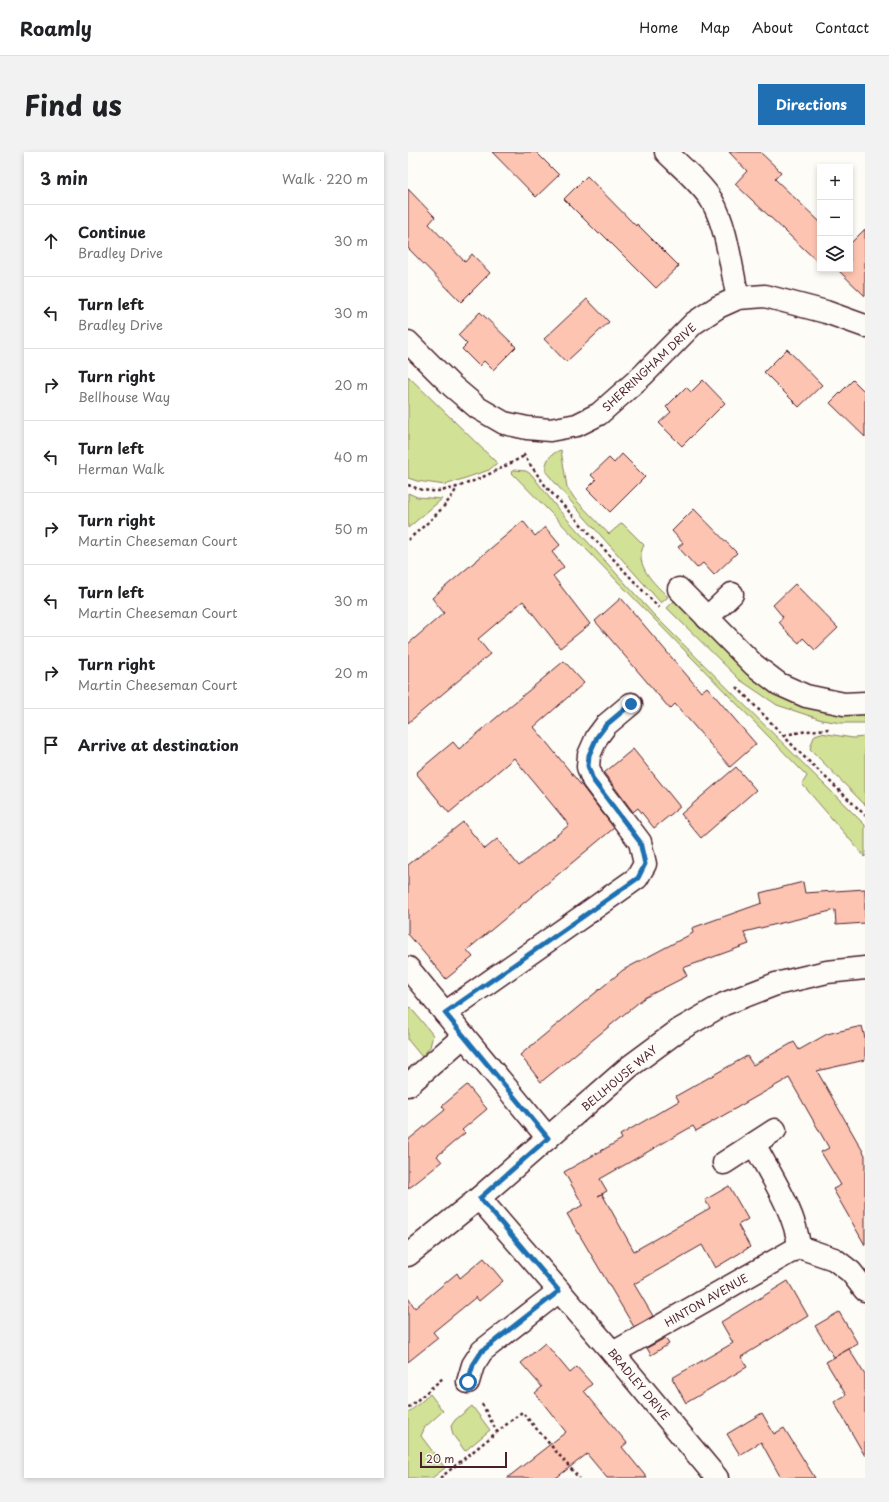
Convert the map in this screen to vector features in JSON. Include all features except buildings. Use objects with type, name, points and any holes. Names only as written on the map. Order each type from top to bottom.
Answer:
[{"type":"street","points":[[666,152],[712,200],[722,221],[738,298]]},
{"type":"street","name":"SHERRINGHAM DRIVE","points":[[408,342],[452,386],[478,408],[504,423],[527,428],[550,430],[577,425],[599,414],[643,375],[694,323],[718,307],[738,298],[765,296],[826,312],[865,326]]},
{"type":"street","points":[[679,590],[754,665],[779,684],[806,696],[837,703],[865,703]]},
{"type":"street","points":[[707,618],[732,594]]},
{"type":"street","points":[[445,1013],[638,878],[645,864],[640,842],[593,780],[588,766],[589,755],[597,737],[606,725],[631,704]]},
{"type":"street","points":[[408,968],[548,1138]]},
{"type":"street","name":"BELLHOUSE WAY","points":[[408,1255],[480,1198],[629,1067],[679,1030],[724,1004],[776,984],[827,972],[865,968]]},
{"type":"street","points":[[408,1085],[464,1036]]},
{"type":"street","points":[[724,1163],[775,1130]]},
{"type":"street","points":[[754,1144],[792,1215],[798,1233],[799,1247],[834,1259],[851,1272],[865,1290]]},
{"type":"street","name":"BRADLEY DRIVE","points":[[480,1198],[614,1353],[717,1478]]},
{"type":"street","name":"HINTON AVENUE","points":[[614,1353],[799,1247]]},
{"type":"street","points":[[468,1382],[473,1365],[482,1351],[559,1291]]},
{"type":"path","points":[[408,486],[426,491],[438,492],[457,488],[504,467],[524,456]]},
{"type":"path","points":[[408,540],[439,512],[450,500],[457,488]]},
{"type":"path","points":[[784,735],[807,731],[837,729]]},
{"type":"path","points":[[408,1408],[447,1374],[468,1382],[497,1432]]},
{"type":"path","points":[[440,1478],[522,1412],[579,1478]]},
{"type":"green space","points":[[408,376],[497,463],[489,470],[445,485],[417,481],[408,478]]},
{"type":"green space","points":[[561,450],[567,487],[575,499],[609,534],[622,523],[644,545],[641,552],[643,567],[657,586],[668,597],[661,603],[546,472],[546,464],[551,455]]},
{"type":"green space","points":[[514,470],[526,471],[532,475],[558,509],[654,615],[865,825],[865,857],[802,784],[807,776],[511,472]]},
{"type":"green space","points":[[408,493],[417,497],[442,499],[408,528]]},
{"type":"green space","points":[[674,601],[751,676],[810,708],[832,713],[857,715],[865,714],[865,723],[841,723],[822,720],[777,705],[740,680],[667,608]]},
{"type":"green space","points":[[821,733],[853,738],[865,737],[865,805],[810,749],[815,735]]},
{"type":"green space","points":[[410,1007],[433,1035],[430,1047],[422,1057],[408,1040],[408,1008]]},
{"type":"green space","points":[[430,1394],[443,1411],[425,1427],[421,1436],[445,1468],[432,1478],[408,1478],[408,1413]]},
{"type":"green space","points":[[472,1406],[490,1430],[465,1451],[453,1435],[451,1426],[455,1420]]},
{"type":"route","points":[[468,1382],[473,1365],[482,1351],[559,1291],[480,1198],[548,1138],[445,1013],[638,878],[645,864],[640,842],[593,780],[588,766],[589,755],[597,737],[606,725],[631,704]]}]
